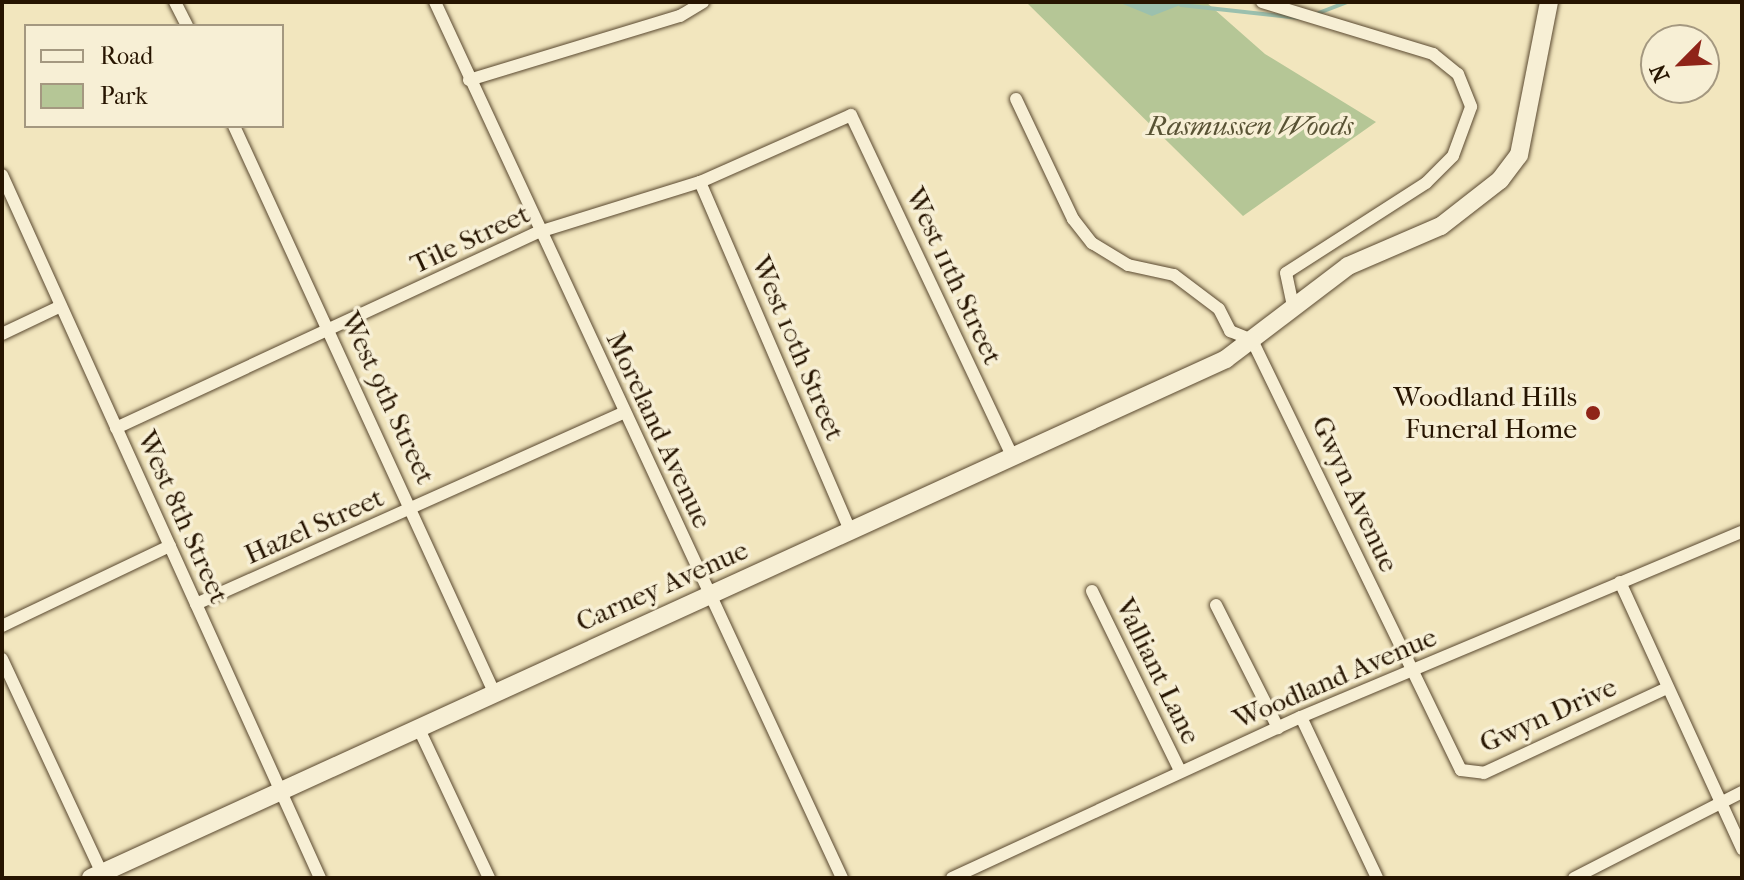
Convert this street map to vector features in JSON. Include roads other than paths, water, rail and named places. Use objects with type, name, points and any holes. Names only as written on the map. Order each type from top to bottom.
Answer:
[{"type":"main road","name":"Carney Avenue","points":[[99,876],[280,789],[1193,376],[1252,340],[1348,266],[1462,214],[1500,180],[1519,155],[1549,2]]},
{"type":"street","points":[[175,2],[186,24]]},
{"type":"street","name":"Moreland Avenue","points":[[435,2],[539,232],[842,878]]},
{"type":"street","points":[[1262,2],[1433,54],[1465,83],[1471,107],[1453,156],[1426,183],[1286,273],[1293,307]]},
{"type":"street","points":[[469,80],[702,3]]},
{"type":"street","points":[[1016,99],[1073,219],[1092,243],[1128,265],[1174,275],[1219,309],[1230,331],[1252,340]]},
{"type":"street","name":"Tile Street","points":[[116,428],[329,332],[539,232],[700,182],[851,115]]},
{"type":"street","name":"West 11th Street","points":[[851,115],[1013,457]]},
{"type":"street","name":"West 9th Street","points":[[235,128],[414,509],[494,692]]},
{"type":"street","name":"West 8th Street","points":[[2,175],[320,878]]},
{"type":"street","name":"West 10th Street","points":[[700,182],[851,532]]},
{"type":"street","points":[[2,334],[61,306]]},
{"type":"street","name":"Gwyn Avenue","points":[[1252,340],[1412,671]]},
{"type":"street","name":"Hazel Street","points":[[196,604],[625,412]]},
{"type":"street","name":"Woodland Avenue","points":[[952,878],[1301,717],[1742,532]]},
{"type":"street","points":[[2,626],[170,546]]},
{"type":"street","points":[[1620,582],[1742,849]]},
{"type":"street","name":"Valliant Lane","points":[[1092,591],[1180,771]]},
{"type":"street","points":[[1216,605],[1278,728]]},
{"type":"street","points":[[2,659],[99,876]]},
{"type":"street","name":"Gwyn Drive","points":[[1412,671],[1461,770],[1484,773],[1667,688]]},
{"type":"street","points":[[1301,717],[1377,878]]},
{"type":"street","points":[[418,727],[489,878]]},
{"type":"street","points":[[1574,878],[1742,792]]},
{"type":"waterway","points":[[1316,14],[1347,2]]},
{"type":"waterway","points":[[1181,5],[1299,18]]},
{"type":"place","name":"Woodland Hills Funeral Home","points":[[1593,413]]},
{"type":"park label","name":"Rasmussen Woods","points":[[1250,126]]}]
